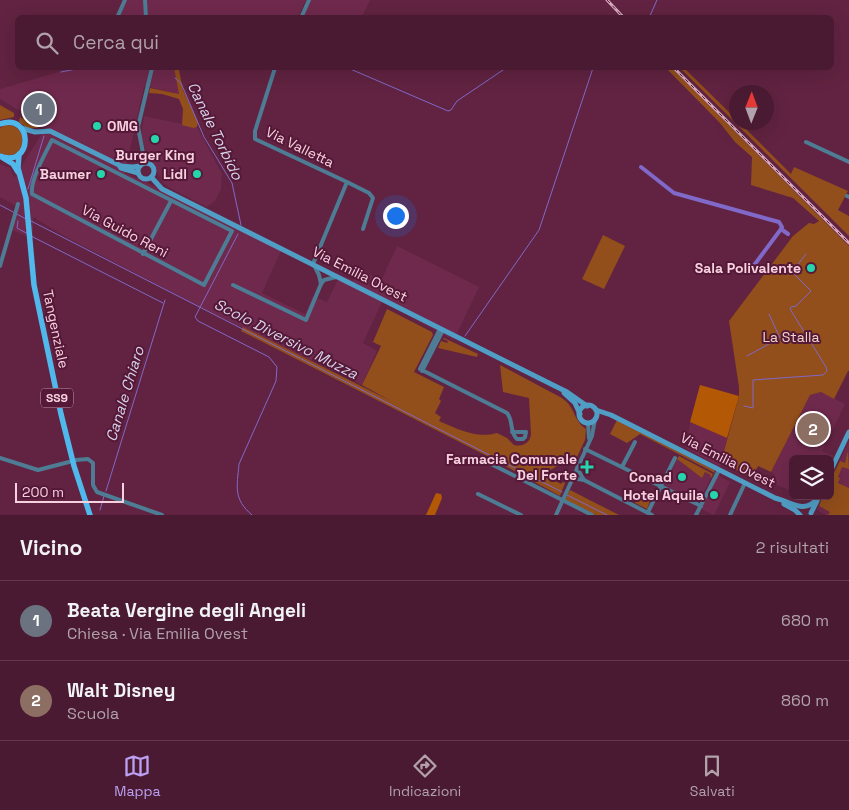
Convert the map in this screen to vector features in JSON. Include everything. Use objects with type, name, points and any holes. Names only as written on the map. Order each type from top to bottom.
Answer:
[{"type":"main road","points":[[1,123],[13,123],[21,128],[35,132],[45,130],[146,179],[154,173],[150,164],[133,167],[118,165]]},
{"type":"main road","points":[[21,128],[26,140]]},
{"type":"main road","points":[[2,157],[12,158],[19,154],[24,148],[26,140],[35,132]]},
{"type":"main road","name":"Tangenziale","points":[[19,154],[18,168],[26,197],[34,285],[70,452],[90,515]]},
{"type":"main road","points":[[2,157],[13,164],[20,175]]},
{"type":"main road","points":[[140,175],[143,164]]},
{"type":"main road","name":"Via Emilia Ovest","points":[[151,177],[162,189],[570,394],[587,406]]},
{"type":"main road","name":"Via Emilia Ovest","points":[[560,390],[575,402],[580,414]]},
{"type":"main road","points":[[587,406],[593,407],[596,410],[596,418],[588,423],[581,419],[582,408],[587,406]]},
{"type":"main road","name":"Via Emilia Ovest","points":[[596,410],[607,413],[775,498],[800,514],[805,507],[775,498]]},
{"type":"main road","name":"Via Emilia Ovest","points":[[596,418],[606,416],[615,418]]},
{"type":"main road","points":[[834,464],[849,432]]},
{"type":"main road","points":[[816,500],[813,504],[805,507],[812,514],[818,500]]},
{"type":"street","points":[[118,15],[125,0]]},
{"type":"street","points":[[144,0],[146,15]]},
{"type":"street","points":[[302,15],[309,0]]},
{"type":"street","points":[[143,164],[138,127],[152,70]]},
{"type":"street","name":"Via Valletta","points":[[274,70],[255,131],[256,139],[369,193],[373,198],[363,229]]},
{"type":"street","name":"Via Guido Reni","points":[[138,184],[52,140],[38,169],[32,190],[35,196],[204,285],[232,231],[171,200]]},
{"type":"street","points":[[806,142],[849,162]]},
{"type":"street","points":[[140,175],[138,184],[171,200],[143,254]]},
{"type":"street","name":"Via Valletta","points":[[313,264],[347,182]]},
{"type":"street","points":[[0,266],[18,206]]},
{"type":"street","points":[[313,264],[322,281]]},
{"type":"street","points":[[234,284],[306,320],[327,271]]},
{"type":"street","points":[[322,281],[338,277]]},
{"type":"street","points":[[442,330],[421,370],[506,413],[510,418],[512,432]]},
{"type":"street","points":[[556,515],[593,432],[596,418]]},
{"type":"street","points":[[588,423],[590,433],[588,443]]},
{"type":"street","points":[[622,467],[635,442]]},
{"type":"street","points":[[585,449],[700,506]]},
{"type":"street","points":[[0,458],[38,470],[69,462]]},
{"type":"street","points":[[574,473],[650,513],[660,486],[675,458]]},
{"type":"street","points":[[76,460],[88,459],[93,463],[93,485],[97,492],[162,515]]},
{"type":"street","points":[[491,464],[592,515]]},
{"type":"street","points":[[696,515],[719,470]]},
{"type":"street","points":[[574,473],[582,478]]},
{"type":"street","points":[[730,515],[745,483]]},
{"type":"street","points":[[478,494],[520,515]]},
{"type":"shaded area","points":[[123,0],[306,0],[299,15],[116,15]]},
{"type":"shaded area","points":[[310,0],[370,0],[363,15],[304,15]]},
{"type":"shaded area","points":[[65,70],[174,70],[179,94],[144,86],[125,173],[281,251],[262,293],[305,314],[313,296],[327,302],[340,275],[353,281],[359,268],[381,281],[397,246],[479,287],[454,340],[382,302],[363,343],[377,351],[362,385],[200,307],[68,238],[33,217],[33,239],[10,229],[16,206],[0,197],[0,164],[10,168],[14,178],[46,127],[0,99],[0,89]]},
{"type":"shaded area","points":[[144,116],[197,127],[222,174],[221,189],[215,201],[207,207],[163,183],[141,136]]},
{"type":"shaded area","points":[[700,385],[739,396],[727,438],[690,422]]},
{"type":"shaded area","points":[[821,392],[845,404],[822,451],[832,455],[789,455],[789,490],[771,482],[775,475],[771,472],[810,395]]},
{"type":"shaded area","points":[[690,422],[727,438],[720,467],[686,448]]},
{"type":"shaded area","points":[[849,441],[849,515],[826,515],[817,510],[821,500],[834,500],[834,473]]},
{"type":"shaded area","points":[[677,459],[702,478],[705,472],[711,475],[699,501],[684,497],[664,486]]},
{"type":"shaded area","points":[[718,475],[730,482],[714,515],[701,509]]},
{"type":"shaded area","points":[[436,493],[441,494],[442,498],[435,515],[426,515]]},
{"type":"green space","points":[[174,70],[179,70],[183,90],[198,122],[197,127],[193,128],[182,125],[183,109],[179,99],[162,94],[149,93],[150,88],[179,94]]},
{"type":"green space","name":"La Stalla","points":[[668,70],[674,70],[729,125],[729,130],[734,130],[849,246],[849,371],[834,399],[821,392],[810,395],[771,472],[758,466],[752,478],[721,462],[739,396],[729,321],[793,236],[809,223],[814,224],[819,221],[793,198],[751,185],[752,157],[735,142],[720,123]]},
{"type":"green space","points":[[682,70],[686,70],[729,112],[729,117]]},
{"type":"green space","points":[[0,105],[14,113],[14,117],[0,120]]},
{"type":"green space","points":[[20,117],[39,128],[27,128],[19,122]]},
{"type":"green space","points":[[5,125],[14,126],[20,131],[22,143],[20,149],[15,154],[0,153],[0,128]]},
{"type":"green space","points":[[742,130],[747,130],[791,174],[794,167],[848,191],[838,210],[849,216],[849,236]]},
{"type":"green space","points":[[603,235],[625,246],[604,289],[582,279]]},
{"type":"green space","points":[[387,309],[432,332],[433,335],[414,372],[444,387],[439,399],[441,401],[435,413],[441,417],[439,421],[474,434],[489,435],[497,433],[507,438],[514,445],[526,444],[531,434],[529,398],[503,392],[500,365],[567,402],[579,422],[586,429],[585,440],[577,457],[572,457],[547,472],[549,474],[548,477],[561,484],[565,483],[560,496],[489,457],[241,331],[243,327],[391,401],[362,385],[381,346],[373,342]]},
{"type":"green space","points":[[444,338],[478,354],[477,357],[438,348],[441,341],[447,343],[448,341]]},
{"type":"green space","points":[[617,420],[714,470],[715,473],[640,434],[627,443],[610,434]]},
{"type":"green space","points":[[848,451],[849,469],[842,467],[838,483],[849,488],[849,515],[828,515],[830,512],[819,506],[821,500],[834,500],[834,473],[840,461],[845,463]]},
{"type":"green space","points":[[679,456],[713,474],[711,478],[711,475],[705,472],[702,478],[677,459]]},
{"type":"green space","points":[[570,490],[619,515],[595,515],[566,501],[565,499]]},
{"type":"green space","points":[[638,498],[650,501],[647,509],[635,503]]},
{"type":"waterway","name":"Canale Chiaro","points":[[650,15],[657,0]]},
{"type":"waterway","name":"Canale Chiaro","points":[[61,72],[71,70]]},
{"type":"waterway","name":"Canale Chiaro","points":[[353,70],[448,111],[451,110],[457,101],[503,70]]},
{"type":"waterway","points":[[465,336],[539,230],[592,70]]},
{"type":"waterway","name":"Canale Torbido","points":[[175,78],[181,83],[204,137],[232,183],[241,225]]},
{"type":"waterway","name":"Canale Chiaro","points":[[28,189],[44,136]]},
{"type":"waterway","points":[[641,167],[674,193],[779,222],[782,227],[781,229],[788,234]]},
{"type":"waterway","name":"Scolo Diversivo Muzza","points":[[0,205],[26,219]]},
{"type":"waterway","name":"Scolo Diversivo Muzza","points":[[29,220],[562,492]]},
{"type":"waterway","name":"Canale Chiaro","points":[[18,221],[17,228],[28,234]]},
{"type":"waterway","points":[[749,272],[781,229]]},
{"type":"waterway","name":"Canale Torbido","points":[[238,234],[195,317],[198,321],[269,357],[277,367],[276,381],[239,464],[237,486],[239,498],[252,515]]},
{"type":"waterway","name":"Canale Chiaro","points":[[31,236],[163,303]]},
{"type":"waterway","points":[[744,406],[753,408],[753,380],[823,375],[827,371],[790,309],[796,306],[811,291],[792,272],[806,254]]},
{"type":"waterway","name":"Canale Chiaro","points":[[106,491],[165,300]]},
{"type":"waterway","points":[[769,314],[780,338]]},
{"type":"waterway","points":[[747,356],[778,339]]},
{"type":"waterway","name":"Scolo Diversivo Muzza","points":[[567,495],[607,515]]},
{"type":"waterway","name":"Canale Chiaro","points":[[100,510],[104,496]]},
{"type":"railway","points":[[607,0],[621,15]]},
{"type":"railway","points":[[676,70],[849,243]]},
{"type":"place","name":"Beata Vergine degli Angeli","points":[[39,109]]},
{"type":"place","name":"OMG","points":[[97,126]]},
{"type":"place","name":"Burger King","points":[[155,139]]},
{"type":"place","name":"Baumer","points":[[101,174]]},
{"type":"place","name":"Lidl","points":[[197,174]]},
{"type":"place","name":"Sala Polivalente","points":[[811,268]]},
{"type":"place","name":"Walt Disney","points":[[813,429]]},
{"type":"place","name":"Farmacia Comunale Del Forte","points":[[587,467]]},
{"type":"place","name":"Conad","points":[[682,477]]},
{"type":"place","name":"Hotel Aquila","points":[[714,495]]}]
